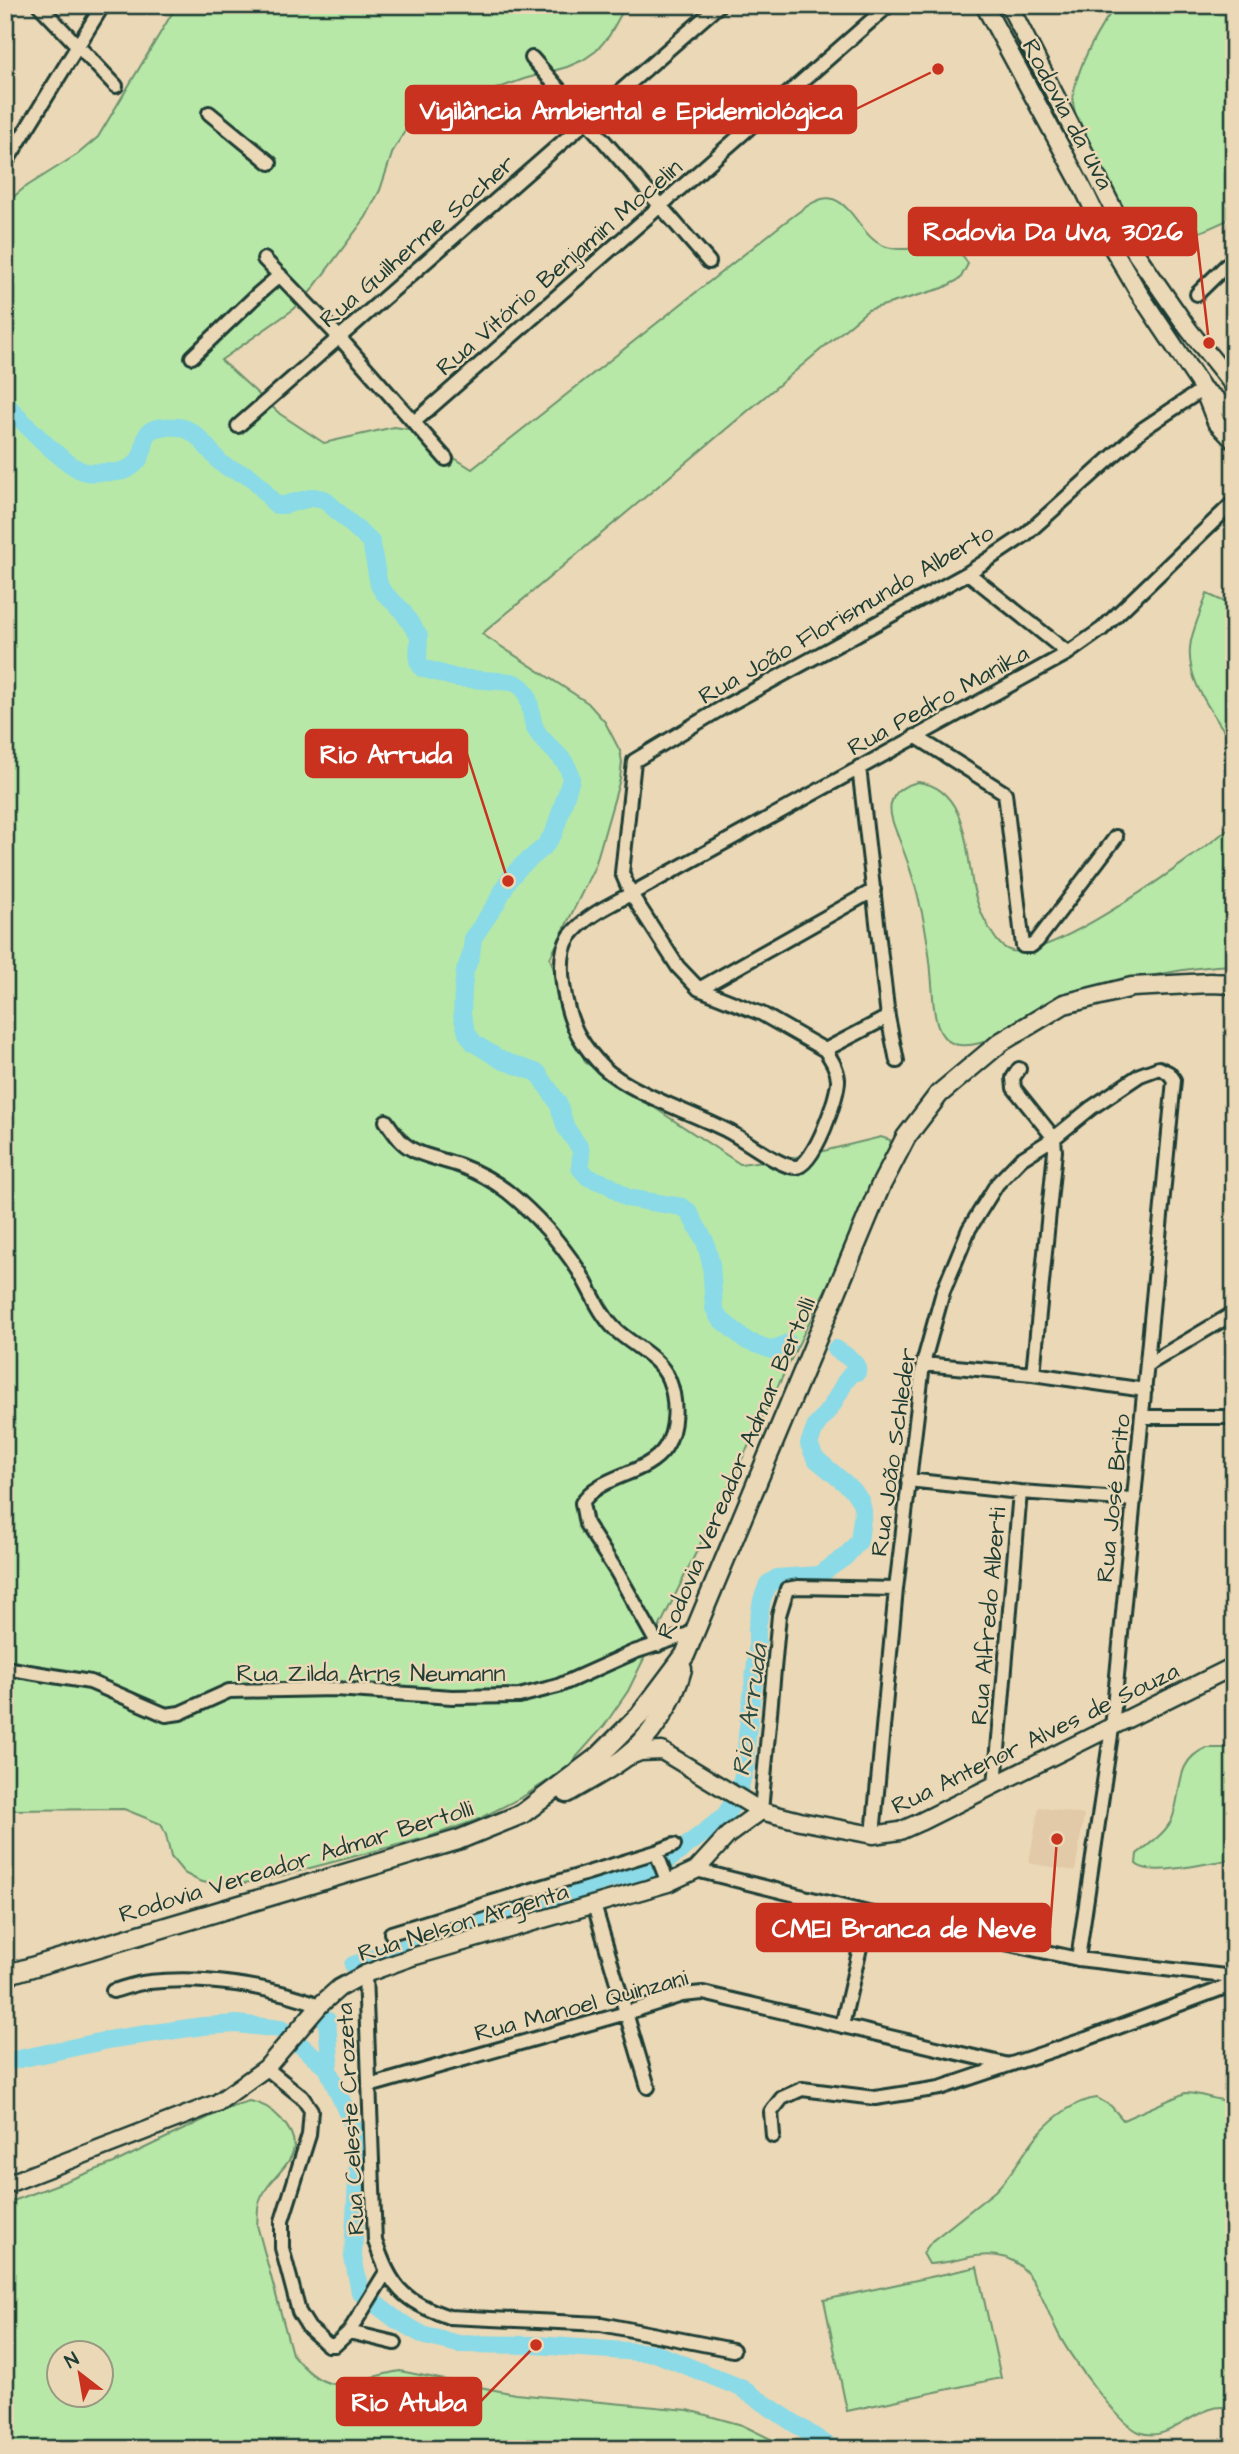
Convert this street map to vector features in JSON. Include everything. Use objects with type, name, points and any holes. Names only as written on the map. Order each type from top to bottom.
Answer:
[{"type":"highway","name":"Rodovia Vereador Admar Bertolli","points":[[5,1975],[458,1840],[522,1814],[599,1756],[640,1715],[685,1656],[880,1187],[906,1137],[939,1094],[1001,1042],[1064,1004],[1132,987],[1210,982],[1234,984]]},
{"type":"highway","points":[[522,1814],[561,1797],[625,1758],[653,1727],[670,1700],[685,1656]]},
{"type":"main road","name":"Rodovia da Uva","points":[[984,5],[1115,252],[1203,390],[1234,413]]},
{"type":"main road","name":"Rodovia da Uva","points":[[1009,5],[1137,255],[1182,321],[1234,386]]},
{"type":"main road","points":[[1203,390],[1216,422],[1234,441]]},
{"type":"main road","name":"Rua Antenor Alves de Souza","points":[[662,1751],[761,1811],[873,1835],[900,1831],[1234,1666]]},
{"type":"main road","points":[[625,1758],[640,1752],[662,1751],[653,1727]]},
{"type":"main road","name":"Rua Nelson Argenta","points":[[5,2185],[217,2103],[270,2064],[320,2005],[340,1988],[365,1974],[412,1957],[668,1883],[696,1870],[728,1835],[761,1811]]},
{"type":"street","points":[[39,5],[116,86]]},
{"type":"street","points":[[5,164],[103,5]]},
{"type":"street","name":"Rua Guilherme Socher","points":[[238,426],[719,5]]},
{"type":"street","name":"Rua Vitório Benjamin Mocelin","points":[[414,422],[889,5]]},
{"type":"street","points":[[532,58],[709,261]]},
{"type":"street","points":[[209,113],[270,163]]},
{"type":"street","points":[[1197,294],[1234,258]]},
{"type":"street","points":[[264,259],[340,337],[446,459]]},
{"type":"street","points":[[192,357],[280,275]]},
{"type":"street","name":"Rua João Florismundo Alberto","points":[[631,894],[622,873],[634,761],[722,708],[968,573],[1025,536],[1143,429],[1203,390]]},
{"type":"street","name":"Rua Pedro Manika","points":[[825,1050],[835,1066],[837,1092],[810,1158],[801,1166],[794,1167],[741,1138],[640,1091],[604,1068],[580,1039],[569,1013],[562,961],[569,937],[593,914],[1068,653],[1102,629],[1234,502]]},
{"type":"street","points":[[968,573],[1068,653]]},
{"type":"street","points":[[915,736],[1005,793],[1023,946],[1031,946],[1037,941],[1116,837]]},
{"type":"street","points":[[859,767],[888,1017],[898,1061]]},
{"type":"street","points":[[699,989],[874,890]]},
{"type":"street","points":[[631,894],[678,967],[699,989],[761,1014],[825,1050],[888,1017]]},
{"type":"street","name":"Rua José Brito","points":[[1078,1959],[1112,1728],[1174,1080],[1169,1073],[1159,1068],[1140,1075]]},
{"type":"street","points":[[1019,1069],[1013,1078],[1014,1088],[1054,1138],[1055,1151],[1033,1374]]},
{"type":"street","name":"Rua João Schleder","points":[[873,1835],[908,1480],[923,1364],[943,1292],[969,1229],[997,1184],[1021,1159],[1140,1075]]},
{"type":"street","points":[[386,1121],[403,1143],[487,1178],[507,1191],[557,1241],[613,1328],[653,1358],[669,1379],[674,1414],[671,1433],[664,1448],[651,1461],[589,1492],[582,1503],[586,1524],[658,1645]]},
{"type":"street","points":[[1147,1365],[1234,1313]]},
{"type":"street","points":[[923,1364],[1033,1374],[1145,1390]]},
{"type":"street","points":[[1142,1417],[1234,1417]]},
{"type":"street","points":[[908,1480],[1020,1492],[1135,1500]]},
{"type":"street","name":"Rua Alfredo Alberti","points":[[995,1785],[1020,1492]]},
{"type":"street","points":[[761,1811],[779,1615],[787,1589],[896,1589]]},
{"type":"street","name":"Rua Zilda Arns Neumann","points":[[5,1668],[90,1682],[166,1716],[180,1713],[229,1691],[335,1689],[452,1697],[519,1696],[558,1686],[634,1651],[695,1632]]},
{"type":"street","name":"Rua Nelson Argenta","points":[[391,1933],[674,1845]]},
{"type":"street","points":[[656,1852],[668,1883]]},
{"type":"street","points":[[696,1870],[868,1913],[1078,1959],[1234,1977]]},
{"type":"street","points":[[594,1905],[648,2087]]},
{"type":"street","points":[[842,2026],[868,1913]]},
{"type":"street","name":"Rua Celeste Crozeta","points":[[365,1974],[375,2241],[386,2272],[404,2295],[426,2309],[449,2317],[601,2325],[733,2350]]},
{"type":"street","points":[[113,1992],[147,1982],[226,1983],[289,1994],[320,2005]]},
{"type":"street","points":[[773,2136],[771,2112],[782,2098],[802,2090],[875,2098],[940,2088],[1086,2039],[1234,1984]]},
{"type":"street","name":"Rua Manoel Quinzani","points":[[369,2086],[682,1995],[704,1993],[1009,2065]]},
{"type":"street","points":[[270,2064],[302,2096],[311,2110],[309,2135],[282,2221],[282,2248],[299,2312],[309,2328],[328,2344],[335,2345],[349,2332],[386,2272]]},
{"type":"street","points":[[349,2332],[395,2343]]},
{"type":"shaded area","points":[[1039,1807],[1084,1815],[1075,1871],[1029,1863]]},
{"type":"green space","points":[[177,5],[626,5],[609,36],[596,51],[583,60],[412,119],[393,151],[380,190],[366,217],[311,291],[294,309],[221,360],[280,414],[324,443],[394,427],[408,429],[472,469],[785,222],[821,199],[833,199],[841,203],[876,242],[884,246],[895,249],[952,249],[961,254],[968,264],[960,279],[943,288],[868,310],[482,634],[588,703],[605,722],[620,751],[620,779],[595,866],[550,958],[585,1062],[740,1164],[803,1156],[881,1137],[890,1140],[892,1148],[888,1162],[628,1691],[604,1726],[566,1769],[524,1796],[477,1820],[428,1837],[272,1878],[233,1885],[215,1885],[184,1873],[171,1857],[161,1824],[124,1809],[5,1810],[5,204],[24,188],[78,154],[98,137]]},
{"type":"green space","points":[[1117,5],[1234,5],[1234,217],[1192,235],[1158,240],[1145,237],[1134,228],[1114,197],[1087,143],[1073,101],[1074,89],[1089,50]]},
{"type":"green space","points":[[1207,594],[1234,606],[1234,746],[1202,696],[1192,670],[1191,641]]},
{"type":"green space","points":[[918,782],[934,787],[946,796],[955,808],[965,839],[979,907],[994,936],[1009,950],[1028,950],[1055,941],[1088,924],[1159,880],[1234,824],[1234,965],[1178,971],[1123,983],[1074,1000],[990,1040],[960,1045],[951,1042],[939,1030],[936,1021],[922,913],[890,808],[898,792]]},
{"type":"green space","points":[[1206,1748],[1234,1748],[1234,1860],[1155,1870],[1136,1864],[1137,1854],[1161,1834],[1172,1819],[1184,1769],[1196,1754]]},
{"type":"green space","points":[[1185,2093],[1234,2101],[1234,2409],[1221,2407],[1209,2410],[1163,2433],[1151,2435],[1130,2426],[1094,2387],[1064,2343],[1036,2286],[1021,2266],[989,2255],[929,2264],[923,2253],[932,2241],[995,2191],[1043,2129],[1066,2110],[1088,2099],[1097,2098],[1111,2106],[1123,2120]]},
{"type":"green space","points":[[249,2101],[263,2105],[278,2115],[291,2132],[294,2144],[287,2163],[265,2191],[258,2205],[257,2225],[292,2354],[319,2379],[342,2384],[400,2371],[515,2394],[688,2410],[742,2425],[791,2449],[5,2449],[5,2204],[114,2163],[232,2106]]},
{"type":"green space","points":[[977,2267],[1001,2378],[847,2411],[824,2300]]},
{"type":"waterway","name":"Rio Arruda","points":[[5,403],[56,453],[77,469],[86,472],[116,472],[127,469],[137,462],[149,432],[164,427],[178,427],[197,436],[225,466],[251,477],[276,505],[314,497],[324,499],[371,542],[379,585],[401,609],[419,636],[418,661],[422,668],[456,678],[512,682],[524,690],[536,730],[562,759],[571,779],[554,833],[544,847],[508,881],[473,938],[463,989],[462,1015],[467,1033],[474,1043],[501,1060],[538,1073],[558,1103],[566,1128],[580,1148],[580,1168],[588,1177],[609,1185],[627,1198],[682,1207],[688,1211],[705,1241],[711,1264],[714,1308],[719,1318],[747,1341],[772,1350],[788,1343]]},
{"type":"waterway","name":"Rio Arruda","points":[[353,1965],[610,1879],[647,1871],[664,1863],[724,1817],[737,1797],[745,1768],[757,1655],[757,1628],[768,1584],[777,1578],[819,1575],[845,1557],[859,1541],[863,1511],[861,1502],[853,1490],[815,1458],[809,1444],[816,1426],[845,1382],[852,1373],[857,1372],[853,1362],[836,1349]]},
{"type":"waterway","name":"Rio Arruda","points":[[327,2020],[330,2059],[327,2067]]},
{"type":"waterway","points":[[5,2062],[113,2039],[203,2026],[237,2024],[281,2029],[327,2067],[359,2140],[353,2257],[360,2292],[398,2321],[425,2336],[459,2344],[536,2345],[655,2353],[741,2388],[833,2449]]},
{"type":"place","name":"Vigilância Ambiental e Epidemiológica","points":[[938,69]]},
{"type":"place","name":"Rodovia Da Uva, 3026","points":[[1209,343]]},
{"type":"place","name":"Rio Arruda","points":[[508,881]]},
{"type":"place","name":"CMEI Branca de Neve","points":[[1057,1839]]},
{"type":"place","name":"Rio Atuba","points":[[536,2345]]}]
